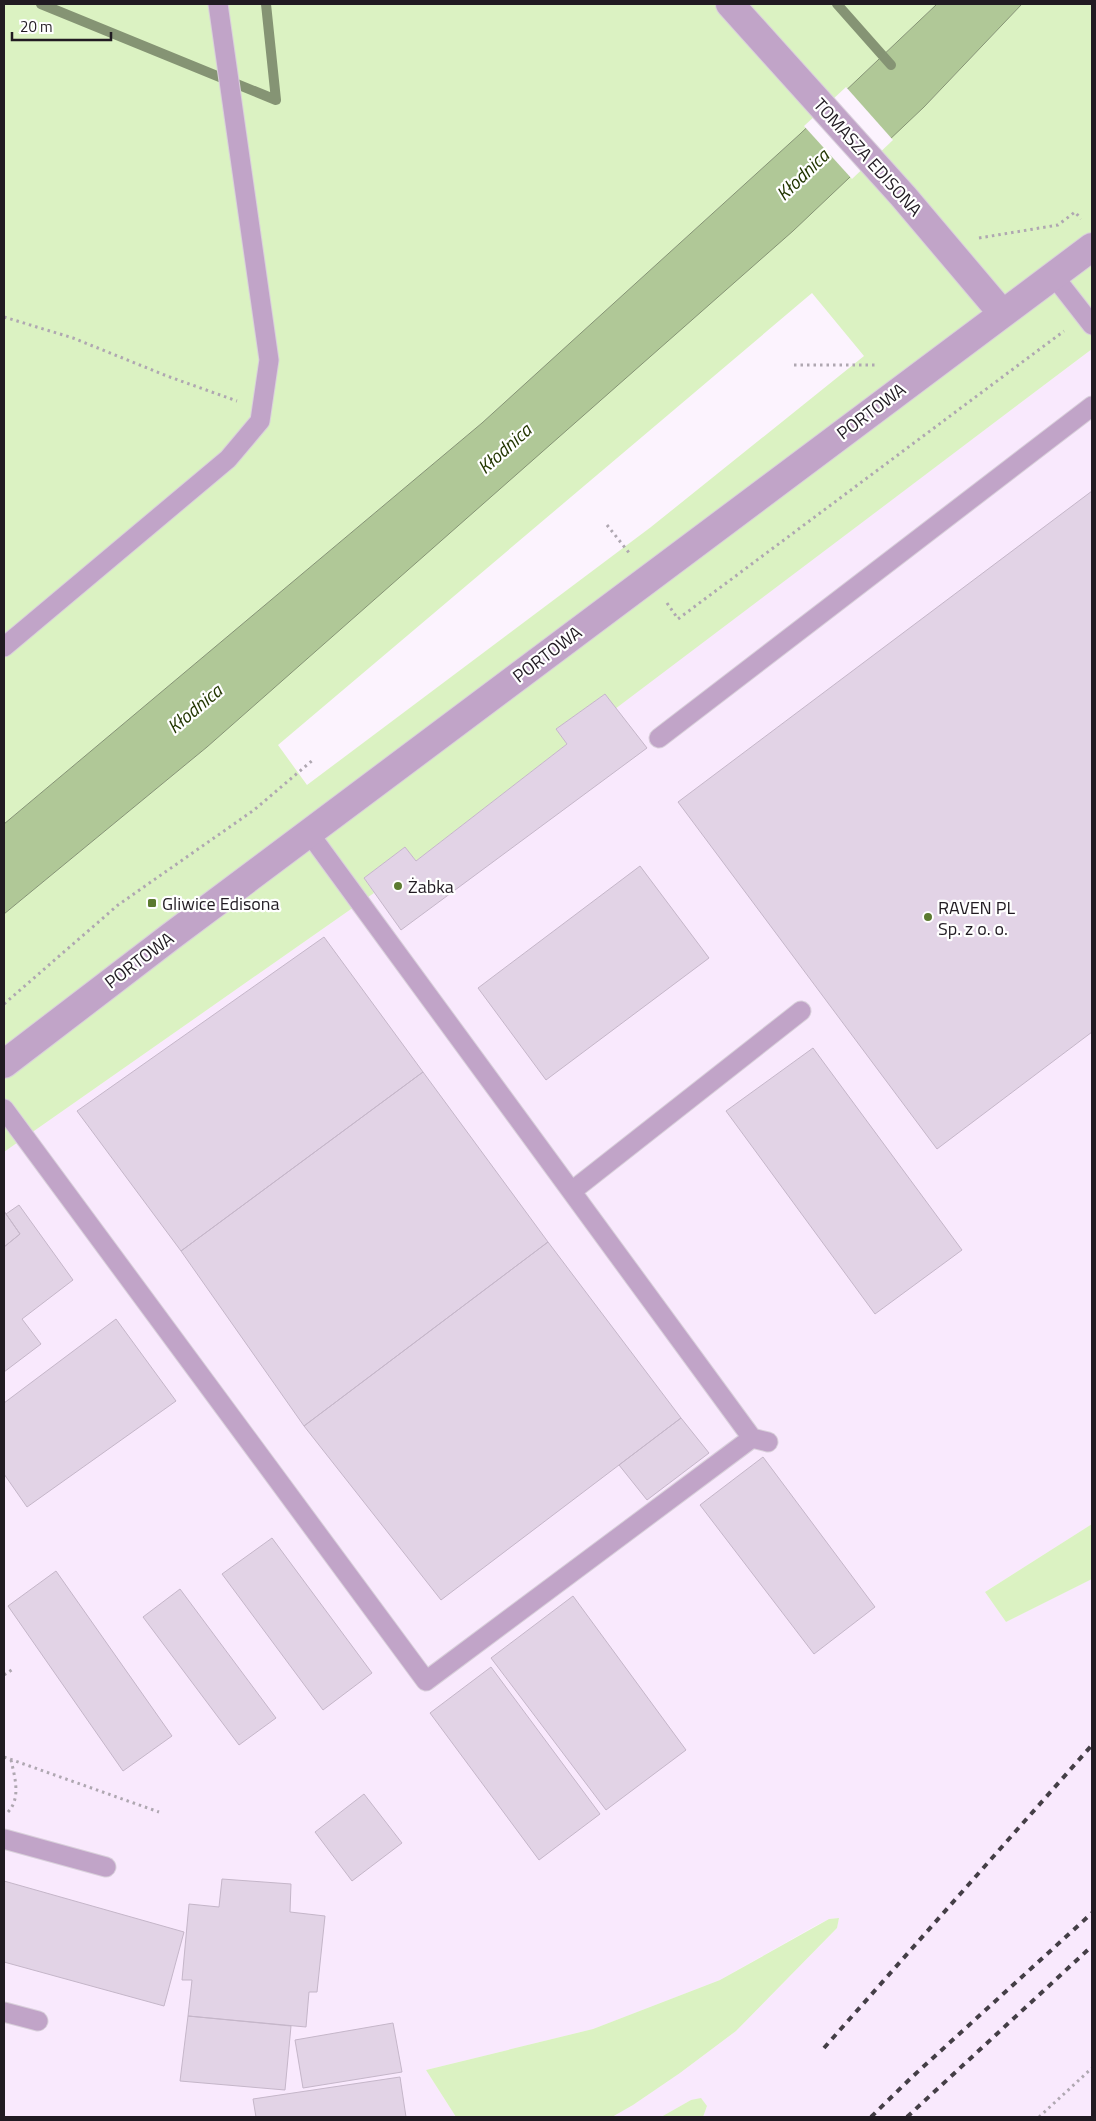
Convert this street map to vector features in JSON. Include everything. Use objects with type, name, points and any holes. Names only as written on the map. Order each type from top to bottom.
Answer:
[{"type":"street","name":"TOMASZA EDISONA","points":[[730,4],[903,196],[1002,313]]},
{"type":"street","name":"PORTOWA","points":[[4,1064],[309,833],[1092,247]]},
{"type":"lane","points":[[4,647],[228,459],[260,421],[269,360],[218,4]]},
{"type":"lane","points":[[1053,275],[1088,320]]},
{"type":"lane","points":[[659,738],[1092,406]]},
{"type":"lane","points":[[4,1109],[426,1681],[760,1440],[572,1191],[309,833]]},
{"type":"lane","points":[[572,1191],[801,1010]]},
{"type":"lane","points":[[4,1839],[106,1867]]},
{"type":"lane","points":[[4,2012],[38,2021]]},
{"type":"path","points":[[975,238],[1058,225],[1076,212]]},
{"type":"path","points":[[4,317],[74,338],[167,376],[262,410]]},
{"type":"path","points":[[678,619],[1088,320]]},
{"type":"path","points":[[794,365],[878,365]]},
{"type":"path","points":[[608,525],[649,578]]},
{"type":"path","points":[[4,1004],[118,905],[254,810],[314,759]]},
{"type":"path","points":[[4,1675],[13,1669]]},
{"type":"path","points":[[4,1757],[159,1812]]},
{"type":"path","points":[[4,1816],[15,1804],[16,1783],[11,1760]]},
{"type":"path","points":[[1038,2117],[1092,2068]]},
{"type":"shaded area","points":[[4,4],[937,4],[800,134],[482,423],[4,824]]},
{"type":"shaded area","points":[[1022,4],[1092,4],[1092,349],[615,709],[605,694],[556,729],[567,744],[416,861],[405,847],[364,878],[374,893],[4,1152],[4,914],[207,747],[924,107]],"holes":[[[812,293],[864,356],[651,527],[307,785],[278,745]]]},
{"type":"shaded area","points":[[1092,349],[1092,1524],[985,1592],[1006,1622],[1092,1579],[1092,2117],[703,2117],[707,2106],[691,2100],[661,2117],[612,2117],[680,2073],[736,2031],[837,1928],[839,1918],[829,1919],[815,1926],[720,1980],[593,2029],[426,2070],[456,2117],[4,2117],[4,1152],[374,893],[364,878],[405,847],[416,861],[567,745],[556,729],[605,694],[615,708]]},
{"type":"shaded area","points":[[1092,1524],[1092,1579],[1006,1622],[985,1592]]},
{"type":"shaded area","points":[[839,1918],[837,1928],[736,2031],[680,2073],[612,2117],[456,2117],[426,2070],[593,2029],[720,1980],[829,1919]]},
{"type":"shaded area","points":[[701,2098],[707,2106],[703,2117],[661,2117],[691,2100]]},
{"type":"water","name":"Kłodnica","points":[[937,4],[1022,4],[924,107],[793,231],[207,747],[4,914],[4,824],[482,423],[800,134]]},
{"type":"pier","points":[[846,87],[893,140],[852,179],[804,126]]},
{"type":"building","name":"RAVEN PL Sp. z o. o.","points":[[1092,491],[1092,1032],[937,1149],[678,802]]},
{"type":"building","points":[[605,694],[647,748],[401,930],[364,878],[405,847],[416,861],[567,744],[556,729]]},
{"type":"building","points":[[640,866],[709,958],[546,1080],[478,988]]},
{"type":"building","points":[[324,937],[423,1072],[181,1251],[77,1111]]},
{"type":"building","points":[[813,1048],[962,1250],[875,1314],[726,1111]]},
{"type":"building","points":[[423,1072],[548,1242],[304,1426],[181,1251]]},
{"type":"building","points":[[19,1205],[73,1280],[22,1319],[41,1344],[4,1372],[4,1247],[20,1234],[6,1214]]},
{"type":"building","points":[[4,1211],[20,1234],[4,1247]]},
{"type":"building","points":[[548,1242],[681,1418],[441,1600],[304,1426]]},
{"type":"building","points":[[116,1319],[176,1401],[27,1507],[4,1474],[4,1403]]},
{"type":"building","points":[[681,1418],[709,1453],[647,1500],[619,1465]]},
{"type":"building","points":[[763,1457],[875,1607],[814,1654],[700,1505]]},
{"type":"building","points":[[272,1538],[372,1673],[323,1710],[222,1574]]},
{"type":"building","points":[[56,1571],[172,1736],[123,1771],[8,1606]]},
{"type":"building","points":[[180,1589],[276,1718],[239,1745],[143,1617]]},
{"type":"building","points":[[573,1596],[686,1750],[606,1810],[491,1658]]},
{"type":"building","points":[[491,1667],[600,1814],[539,1860],[430,1713]]},
{"type":"building","points":[[364,1794],[402,1843],[352,1881],[315,1832]]},
{"type":"building","points":[[222,1879],[291,1884],[290,1912],[325,1916],[317,1992],[309,1992],[306,2027],[188,2016],[192,1980],[182,1980],[189,1904],[219,1907]]},
{"type":"building","points":[[4,1881],[184,1932],[164,2006],[4,1962]]},
{"type":"building","points":[[188,2016],[291,2026],[285,2090],[180,2081]]},
{"type":"building","points":[[393,2023],[402,2072],[303,2088],[295,2040]]},
{"type":"building","points":[[400,2077],[406,2117],[256,2117],[253,2099]]},
{"type":"waterway","points":[[41,4],[276,100],[266,4]]},
{"type":"waterway","points":[[837,4],[891,65]]},
{"type":"railway","points":[[824,2048],[1092,1745]]},
{"type":"railway","points":[[871,2117],[912,2077],[1092,1913]]},
{"type":"railway","points":[[907,2117],[1092,1946]]},
{"type":"place","name":"Żabka","points":[[398,886]]},
{"type":"place","name":"Gliwice Edisona","points":[[152,903]]},
{"type":"place","name":"RAVEN PL Sp. z o. o.","points":[[928,917]]}]
